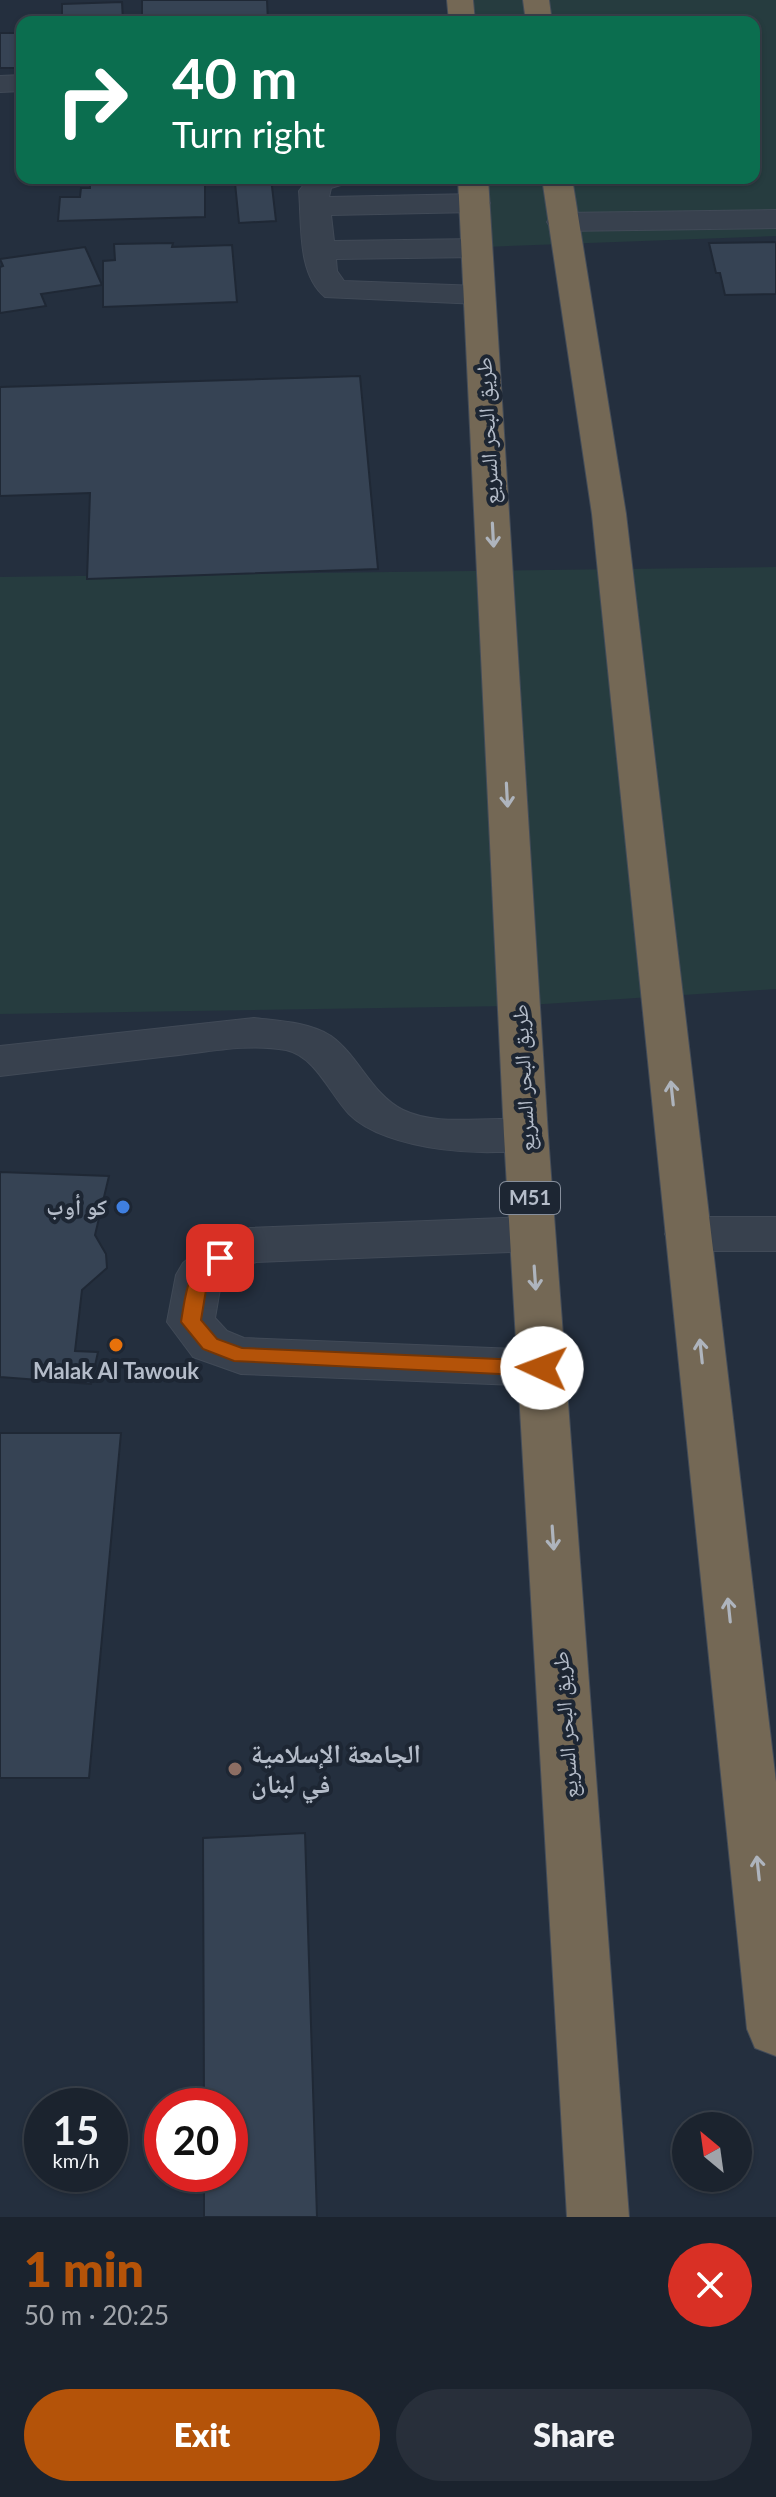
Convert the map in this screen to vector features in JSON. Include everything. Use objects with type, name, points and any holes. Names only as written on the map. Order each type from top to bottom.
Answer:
[{"type":"highway","points":[[558,184],[609,514],[776,2029]]},
{"type":"highway","name":"طريق البحر السريع","points":[[474,187],[532,1234],[598,2217]]},
{"type":"street","points":[[319,184],[314,191],[322,271],[326,282],[336,290],[479,295]]},
{"type":"street","points":[[448,184],[474,187]]},
{"type":"street","points":[[316,206],[474,187]]},
{"type":"street","points":[[562,222],[776,219]]},
{"type":"street","points":[[320,250],[477,248]]},
{"type":"street","points":[[0,1061],[254,1032],[295,1038],[318,1048],[363,1105],[401,1125],[415,1130],[526,1135]]},
{"type":"street","points":[[532,1234],[250,1245],[220,1258],[199,1275],[191,1322],[210,1344],[241,1356],[542,1368]]},
{"type":"street","points":[[688,1234],[776,1234]]},
{"type":"green space","points":[[453,0],[776,0],[776,236],[484,247],[476,184],[760,184],[760,16],[455,16]]},
{"type":"green space","points":[[776,567],[776,989],[513,1006],[0,1014],[0,577]]},
{"type":"building","points":[[142,0],[267,0],[268,16],[136,16],[142,15]]},
{"type":"building","points":[[122,2],[123,16],[62,16],[62,4]]},
{"type":"building","points":[[0,33],[16,33],[16,68],[0,68]]},
{"type":"building","points":[[90,184],[205,184],[205,217],[58,221],[60,197],[80,197],[81,188],[90,188]]},
{"type":"building","points":[[235,184],[272,184],[276,221],[239,223]]},
{"type":"building","points":[[776,242],[776,294],[725,295],[709,243]]},
{"type":"building","points":[[173,243],[172,247],[232,245],[237,302],[103,307],[103,261],[115,260],[114,244]]},
{"type":"building","points":[[85,247],[102,285],[41,294],[46,306],[0,313],[0,267],[3,266],[0,259]]},
{"type":"building","points":[[360,376],[378,569],[87,579],[90,493],[0,496],[0,387]]},
{"type":"building","points":[[0,1172],[109,1176],[95,1235],[106,1254],[107,1268],[82,1290],[75,1351],[98,1352],[91,1384],[0,1377]]},
{"type":"building","points":[[0,1433],[121,1433],[89,1778],[0,1778]]},
{"type":"building","points":[[305,1833],[317,2217],[204,2217],[204,2192],[248,2192],[248,2088],[204,2088],[203,1838]]},
{"type":"place","name":"كو أوب","points":[[123,1207]]},
{"type":"place","name":"Malak Al Tawouk","points":[[116,1345]]},
{"type":"place","name":"الجامعة الإسلامية في لبنان","points":[[235,1769]]},
{"type":"route","points":[[220,1258],[199,1275],[191,1322],[210,1344],[241,1356],[542,1368]]}]
